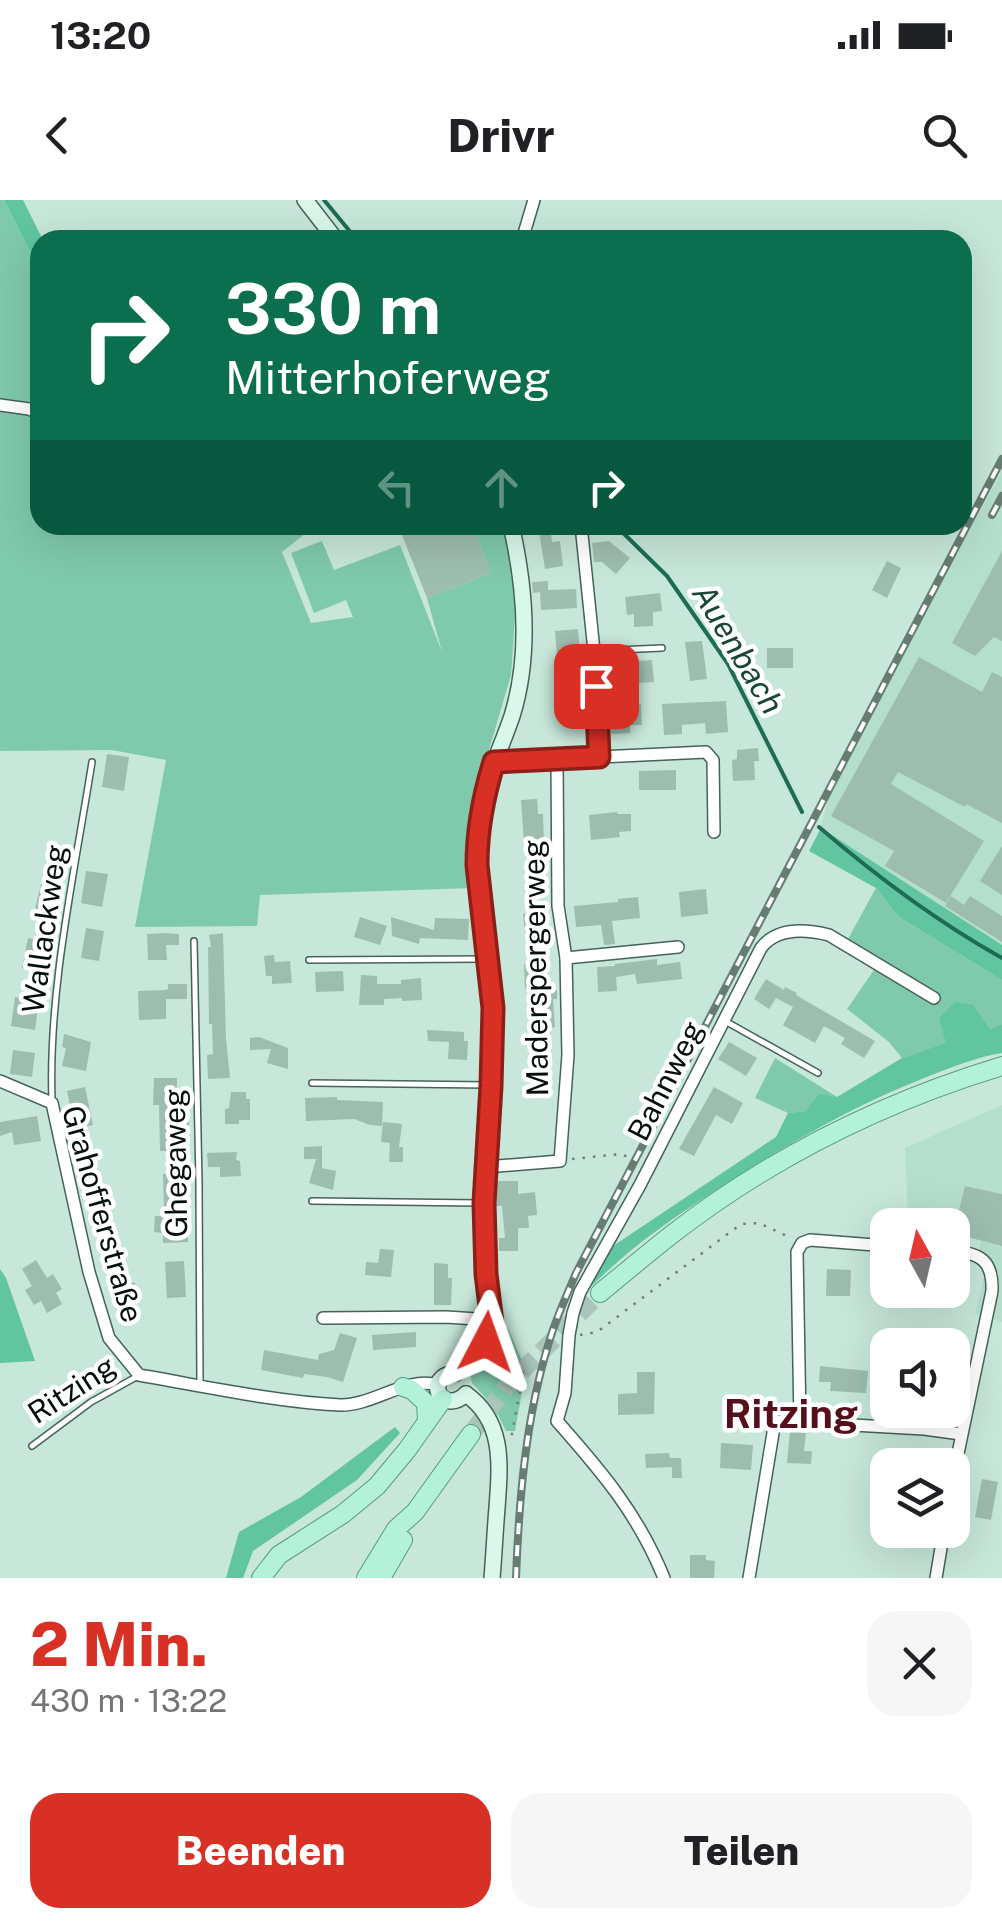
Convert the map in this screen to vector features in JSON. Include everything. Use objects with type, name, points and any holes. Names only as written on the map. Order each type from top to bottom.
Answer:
[{"type":"main road","points":[[600,1293],[673,1234],[751,1180],[848,1125],[941,1086],[1002,1066]]},
{"type":"main road","points":[[404,1387],[426,1403],[427,1420]]},
{"type":"main road","points":[[261,1578],[280,1555],[344,1514],[377,1486],[407,1450],[440,1392]]},
{"type":"main road","points":[[366,1578],[396,1529],[415,1512],[471,1434]]},
{"type":"main road","points":[[381,1578],[415,1512]]},
{"type":"street","points":[[305,200],[328,230]]},
{"type":"street","points":[[525,230],[534,200]]},
{"type":"street","points":[[0,406],[30,409]]},
{"type":"street","points":[[440,1392],[443,1376],[456,1373],[468,1352],[490,1338],[498,1324],[486,1274],[484,1203],[493,1021],[477,842],[482,804],[512,715],[523,652],[522,606],[512,535]]},
{"type":"street","points":[[582,535],[594,651],[599,757]]},
{"type":"street","points":[[494,762],[706,752],[713,760],[714,832]]},
{"type":"street","name":"Maderspergerweg","points":[[557,759],[558,906],[566,958],[568,1054],[560,1160]]},
{"type":"street","name":"Bahnweg","points":[[664,1578],[632,1513],[557,1421],[565,1393],[569,1335],[580,1292],[768,939],[787,932],[829,935],[934,998]]},
{"type":"street","points":[[566,958],[678,947]]},
{"type":"street","name":"Grahofferstraße","points":[[0,1081],[52,1104],[89,1272],[110,1338],[140,1376]]},
{"type":"street","points":[[486,1167],[560,1160]]},
{"type":"street","points":[[800,1422],[797,1252],[802,1242],[810,1240],[870,1245]]},
{"type":"street","points":[[958,1448],[992,1291],[988,1267],[970,1252]]},
{"type":"street","points":[[323,1318],[446,1317],[498,1324]]},
{"type":"street","points":[[456,1373],[466,1382],[466,1394],[488,1417],[498,1442],[492,1578]]},
{"type":"street","points":[[140,1376],[345,1405],[424,1383],[454,1402],[466,1394]]},
{"type":"street","points":[[749,1578],[775,1421],[960,1434]]},
{"type":"street","points":[[936,1578],[941,1548]]},
{"type":"lane","points":[[594,651],[662,648]]},
{"type":"lane","name":"Wallackweg","points":[[52,1104],[50,1068],[59,980],[92,762]]},
{"type":"lane","name":"Ghegaweg","points":[[194,941],[200,1384]]},
{"type":"lane","points":[[309,960],[488,959]]},
{"type":"lane","points":[[725,1021],[818,1074]]},
{"type":"lane","points":[[312,1083],[491,1086]]},
{"type":"lane","points":[[312,1201],[484,1203]]},
{"type":"lane","name":"Ritzing","points":[[32,1446],[90,1402],[140,1376]]},
{"type":"path","points":[[560,1160],[620,1154],[644,1163]]},
{"type":"path","points":[[569,1335],[597,1332],[741,1224],[759,1222],[802,1242]]},
{"type":"path","points":[[498,1324],[523,1374],[511,1440],[508,1433]]},
{"type":"path","points":[[488,1355],[496,1357],[506,1368],[520,1394]]},
{"type":"shaded area","points":[[1002,471],[1002,945],[821,828],[831,787],[967,535],[972,535],[972,526]]},
{"type":"shaded area","points":[[1002,1105],[1002,1322],[975,1314],[984,1277],[976,1260],[981,1241],[970,1238],[970,1208],[907,1208],[905,1148]]},
{"type":"green space","points":[[0,200],[4,200],[30,251],[30,535],[303,535],[282,552],[311,623],[353,617],[346,600],[314,613],[291,553],[322,541],[334,570],[400,545],[442,652],[427,598],[491,573],[476,535],[505,535],[518,572],[511,675],[471,811],[473,888],[260,895],[257,926],[135,927],[166,760],[112,750],[0,751]]},
{"type":"green space","points":[[4,200],[23,200],[38,230],[30,230],[30,251]]},
{"type":"green space","points":[[821,828],[1002,945],[1002,980],[899,917],[876,888],[809,851]]},
{"type":"green space","points":[[876,888],[899,917],[1002,980],[1002,1024],[990,1029],[974,1005],[947,1043],[902,1058],[889,1042],[847,1009],[881,960],[848,939]]},
{"type":"green space","points":[[955,1002],[974,1005],[990,1029],[1002,1024],[1002,1053],[900,1088],[791,1143],[665,1224],[592,1286],[607,1250],[776,1137],[788,1113],[806,1111],[819,1094],[837,1097],[902,1058],[946,1043],[939,1018]]},
{"type":"green space","points":[[775,1058],[837,1097],[806,1111],[788,1113],[755,1098]]},
{"type":"green space","points":[[0,1269],[6,1278],[35,1361],[0,1363]]},
{"type":"green space","points":[[508,1328],[526,1370],[515,1431],[506,1431],[494,1407],[472,1383],[469,1367],[479,1355],[493,1349]]},
{"type":"green space","points":[[395,1427],[400,1433],[357,1480],[253,1551],[243,1578],[226,1578],[239,1532],[301,1497]]},
{"type":"building","points":[[402,535],[476,535],[491,573],[427,598]]},
{"type":"building","points":[[540,535],[551,535],[552,542],[560,541],[563,566],[545,569]]},
{"type":"building","points":[[609,541],[630,558],[616,574],[602,562],[594,562],[592,543]]},
{"type":"building","points":[[1002,551],[1002,641],[994,637],[975,656],[952,643]]},
{"type":"building","points":[[887,561],[901,568],[887,598],[872,590]]},
{"type":"building","points":[[548,581],[548,590],[576,589],[577,608],[541,610],[540,592],[533,593],[532,582]]},
{"type":"building","points":[[660,593],[662,611],[653,612],[653,626],[634,627],[634,614],[627,615],[625,597]]},
{"type":"building","points":[[578,629],[580,653],[557,655],[555,631]]},
{"type":"building","points":[[702,641],[707,679],[690,681],[685,642]]},
{"type":"building","points":[[767,648],[793,648],[793,668],[767,668]]},
{"type":"building","points":[[919,657],[982,692],[992,672],[1002,677],[1002,823],[898,772],[891,784],[984,841],[946,903],[885,866],[894,851],[831,816]]},
{"type":"building","points":[[652,660],[654,682],[609,685],[608,663]]},
{"type":"building","points":[[726,701],[728,732],[706,734],[705,723],[682,725],[682,734],[664,735],[662,704]]},
{"type":"building","points":[[641,704],[642,725],[630,725],[630,733],[611,734],[610,705]]},
{"type":"building","points":[[758,748],[755,780],[733,781],[732,760],[737,759],[737,750]]},
{"type":"building","points":[[107,754],[129,757],[124,791],[102,787]]},
{"type":"building","points":[[676,770],[676,790],[639,790],[639,771]]},
{"type":"building","points":[[537,799],[538,814],[543,814],[544,842],[524,844],[521,800]]},
{"type":"building","points":[[631,814],[631,831],[619,832],[620,837],[591,840],[589,815]]},
{"type":"building","points":[[1002,846],[1002,895],[980,881]]},
{"type":"building","points":[[86,871],[108,874],[102,907],[81,903]]},
{"type":"building","points":[[43,876],[63,881],[55,914],[35,909]]},
{"type":"building","points":[[706,889],[708,914],[681,917],[679,892]]},
{"type":"building","points":[[951,896],[964,905],[970,896],[1002,916],[1002,942],[945,906]]},
{"type":"building","points":[[638,897],[640,918],[612,921],[615,944],[604,945],[601,925],[576,927],[574,906]]},
{"type":"building","points":[[545,912],[547,938],[526,940],[523,914]]},
{"type":"building","points":[[360,917],[387,926],[380,945],[354,937]]},
{"type":"building","points":[[391,917],[434,930],[435,918],[469,919],[468,940],[420,938],[419,944],[392,936]]},
{"type":"building","points":[[86,928],[104,931],[99,961],[81,958]]},
{"type":"building","points":[[223,933],[230,1078],[208,1079],[207,1055],[213,1054],[209,935]]},
{"type":"building","points":[[147,934],[179,934],[179,945],[166,945],[167,960],[148,960]]},
{"type":"building","points":[[28,938],[54,943],[48,973],[22,968]]},
{"type":"building","points":[[274,955],[275,962],[290,961],[292,983],[272,984],[272,976],[266,976],[264,956]]},
{"type":"building","points":[[657,959],[657,965],[680,962],[682,979],[637,984],[635,974],[616,977],[617,991],[598,992],[597,967]]},
{"type":"building","points":[[548,963],[549,990],[557,990],[557,999],[553,999],[555,1027],[551,1034],[528,1034],[528,1014],[540,1014],[538,989],[525,989],[524,964]]},
{"type":"building","points":[[343,971],[344,991],[316,992],[315,972]]},
{"type":"building","points":[[361,975],[377,976],[377,984],[401,984],[401,980],[421,978],[422,1000],[384,999],[384,1005],[359,1005]]},
{"type":"building","points":[[766,979],[797,993],[875,1041],[864,1058],[841,1044],[845,1038],[824,1026],[815,1043],[783,1025],[793,1007],[776,998],[769,1009],[754,999]]},
{"type":"building","points":[[168,984],[187,984],[187,999],[166,999],[166,1019],[139,1020],[138,991],[165,990]]},
{"type":"building","points":[[15,997],[39,1000],[35,1030],[11,1026]]},
{"type":"building","points":[[427,1030],[464,1032],[464,1041],[468,1041],[467,1060],[448,1059],[449,1042],[428,1041]]},
{"type":"building","points":[[64,1034],[91,1042],[86,1071],[62,1066]]},
{"type":"building","points":[[259,1037],[288,1048],[288,1069],[267,1063],[271,1049],[250,1050],[250,1038]]},
{"type":"building","points":[[729,1042],[757,1058],[746,1076],[718,1059]]},
{"type":"building","points":[[13,1050],[35,1053],[32,1077],[10,1074]]},
{"type":"building","points":[[154,1078],[177,1078],[176,1122],[189,1122],[189,1139],[178,1139],[178,1151],[160,1151],[159,1105],[153,1105]]},
{"type":"building","points":[[85,1087],[93,1125],[75,1129],[67,1091]]},
{"type":"building","points":[[714,1087],[743,1103],[732,1124],[716,1115],[694,1156],[679,1149]]},
{"type":"building","points":[[231,1092],[246,1092],[250,1120],[225,1124]]},
{"type":"building","points":[[305,1098],[383,1102],[382,1126],[354,1119],[306,1121]]},
{"type":"building","points":[[37,1116],[41,1141],[14,1145],[12,1132],[0,1136],[0,1122]]},
{"type":"building","points":[[383,1122],[402,1124],[399,1147],[403,1147],[403,1162],[389,1162],[390,1143],[381,1142]]},
{"type":"building","points":[[322,1146],[322,1168],[336,1171],[333,1190],[309,1183],[316,1159],[304,1159],[304,1147]]},
{"type":"building","points":[[237,1152],[241,1176],[220,1177],[220,1167],[208,1167],[207,1153]]},
{"type":"building","points":[[186,1173],[188,1242],[163,1243],[163,1233],[154,1232],[155,1216],[162,1216],[164,1209],[163,1174]]},
{"type":"building","points":[[496,1181],[518,1181],[518,1194],[535,1192],[537,1215],[528,1216],[529,1228],[518,1228],[518,1251],[499,1251],[499,1238],[505,1238],[502,1206],[496,1206]]},
{"type":"building","points":[[965,1186],[1002,1194],[1002,1246],[970,1238],[970,1208],[959,1208]]},
{"type":"building","points":[[380,1249],[394,1250],[391,1277],[365,1275],[366,1262],[378,1263]]},
{"type":"building","points":[[36,1260],[47,1278],[53,1274],[62,1289],[56,1293],[62,1304],[47,1313],[41,1301],[34,1305],[25,1290],[32,1286],[22,1269]]},
{"type":"building","points":[[184,1261],[186,1297],[167,1298],[165,1262]]},
{"type":"building","points":[[434,1263],[448,1264],[451,1305],[434,1305]]},
{"type":"building","points":[[827,1269],[851,1270],[850,1296],[826,1296]]},
{"type":"building","points":[[116,1283],[135,1283],[136,1314],[116,1315]]},
{"type":"building","points":[[416,1332],[416,1347],[373,1350],[372,1335]]},
{"type":"building","points":[[340,1333],[357,1338],[343,1382],[261,1370],[264,1350],[318,1360],[319,1354],[334,1350]]},
{"type":"building","points":[[820,1366],[868,1371],[866,1393],[830,1391],[831,1382],[819,1382]]},
{"type":"building","points":[[637,1372],[655,1372],[654,1414],[618,1415],[618,1394],[637,1393]]},
{"type":"building","points":[[790,1431],[806,1433],[804,1451],[812,1451],[811,1464],[787,1463]]},
{"type":"building","points":[[721,1443],[753,1445],[751,1470],[720,1468]]},
{"type":"building","points":[[669,1453],[670,1458],[681,1458],[682,1478],[672,1478],[672,1467],[646,1468],[645,1454]]},
{"type":"building","points":[[982,1479],[998,1482],[991,1520],[975,1517]]},
{"type":"building","points":[[690,1555],[706,1555],[706,1560],[715,1561],[714,1578],[690,1578]]},
{"type":"waterway","name":"Auenbach","points":[[324,200],[349,230]]},
{"type":"waterway","name":"Auenbach","points":[[625,535],[667,576],[728,664],[802,812]]},
{"type":"waterway","name":"Auenbach","points":[[819,827],[907,897],[1002,958]]},
{"type":"tunnel","points":[[471,1434],[507,1386],[600,1293]]},
{"type":"railway","points":[[972,516],[1002,459]]},
{"type":"railway","points":[[992,515],[1002,496]]},
{"type":"railway","points":[[516,1578],[529,1427],[553,1330],[576,1273],[962,535]]},
{"type":"district","name":"Ritzing","points":[[791,1414]]},
{"type":"route","points":[[486,1342],[493,1331],[484,1203],[494,1034],[477,865],[482,804],[494,762],[599,757],[596,686]]}]
